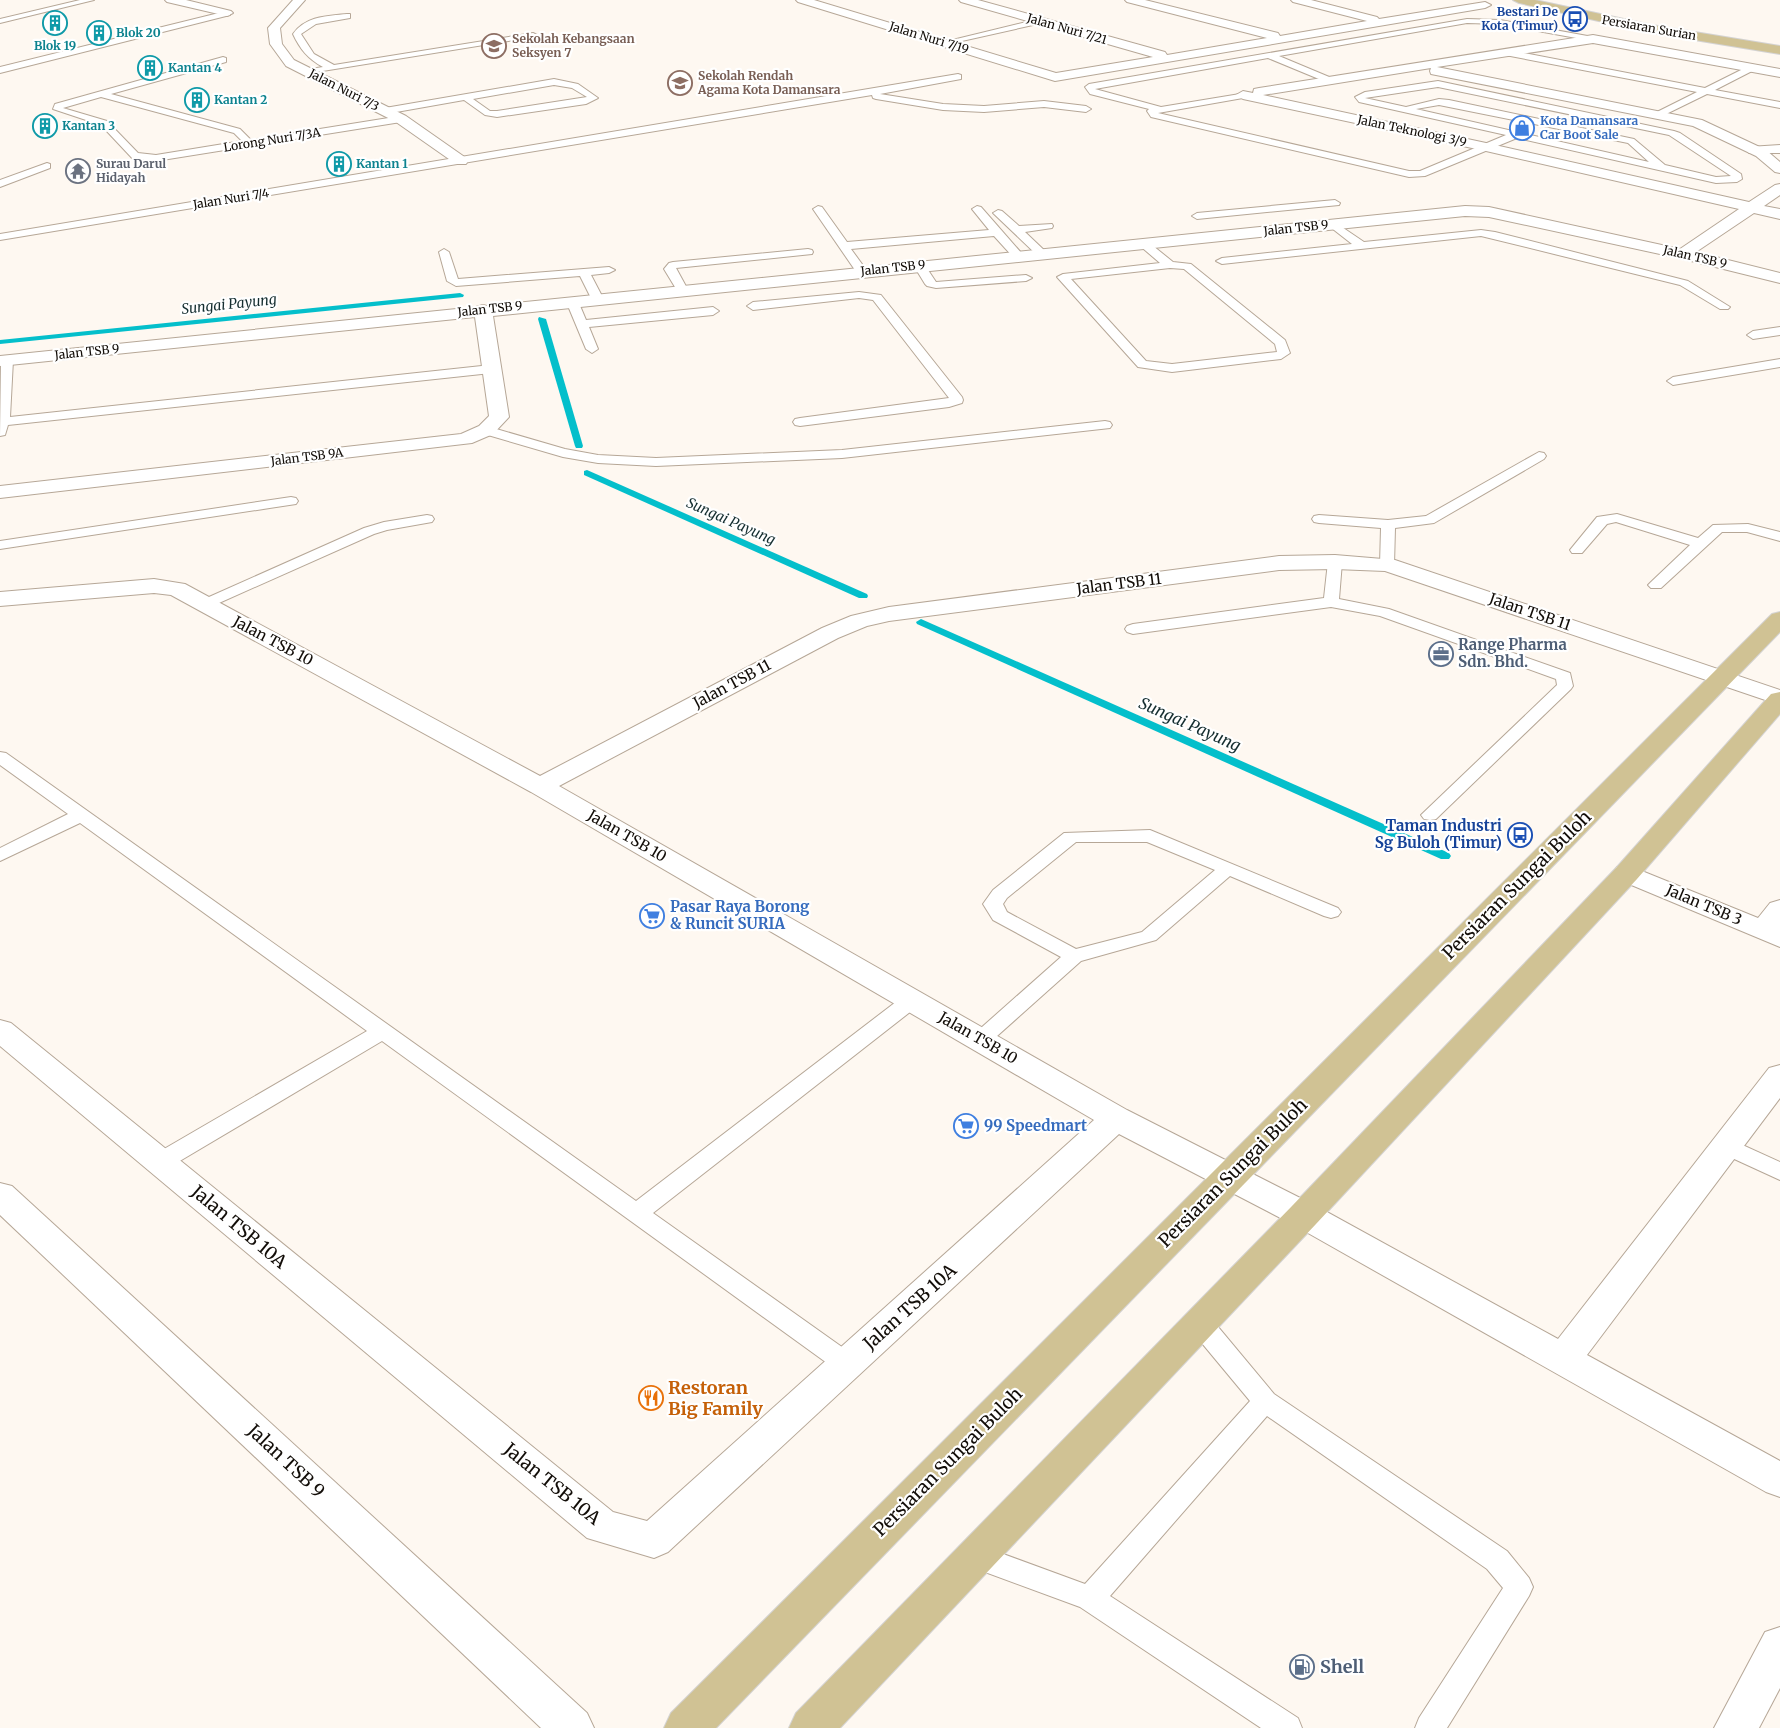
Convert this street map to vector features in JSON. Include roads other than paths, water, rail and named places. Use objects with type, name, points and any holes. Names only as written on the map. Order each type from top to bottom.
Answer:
[{"type":"main road","name":"Persiaran Surian","points":[[1519,0],[1642,27],[1780,50]]},
{"type":"main road","name":"Persiaran Surian","points":[[1574,0],[1649,16]]},
{"type":"main road","name":"Persiaran Surian","points":[[1666,19],[1684,22]]},
{"type":"main road","name":"Persiaran Sungai Buloh","points":[[686,1728],[1780,619]]},
{"type":"main road","points":[[811,1728],[1304,1215],[1627,873],[1780,699]]},
{"type":"street","points":[[171,0],[227,13]]},
{"type":"street","name":"Jalan Nuri 7/3","points":[[300,0],[274,28],[276,44],[290,63],[401,119],[461,161]]},
{"type":"street","name":"Jalan Nuri 7/19","points":[[802,0],[1055,77],[1170,58]]},
{"type":"street","points":[[817,4],[837,0]]},
{"type":"street","name":"Jalan Nuri 7/21","points":[[964,0],[1170,58]]},
{"type":"street","points":[[1131,0],[1285,38]]},
{"type":"street","points":[[1297,0],[1384,22]]},
{"type":"street","points":[[1170,58],[1485,5],[1464,0]]},
{"type":"street","points":[[992,8],[1018,2]]},
{"type":"street","points":[[1243,95],[1593,39],[1779,72]]},
{"type":"street","points":[[1730,64],[1758,47]]},
{"type":"street","points":[[1418,67],[1697,123],[1754,150],[1780,169]]},
{"type":"street","name":"Jalan Teknologi 3/9","points":[[1243,95],[1486,147],[1780,214]]},
{"type":"street","points":[[1754,150],[1780,149]]},
{"type":"street","points":[[1683,254],[1780,188]]},
{"type":"street","name":"Jalan TSB 9","points":[[3,360],[1450,212],[1489,212],[1683,254],[1780,278]]},
{"type":"street","points":[[483,310],[499,417],[486,430]]},
{"type":"street","name":"Jalan TSB 9A","points":[[0,492],[465,439],[486,430]]},
{"type":"street","name":"Jalan TSB 11","points":[[540,786],[830,633],[859,622],[889,614],[1279,563],[1335,562],[1387,565],[1492,599],[1780,699]]},
{"type":"street","name":"Jalan TSB 10","points":[[0,599],[154,586],[177,589],[540,786],[1116,1118],[1304,1215],[1780,1480]]},
{"type":"street","name":"Jalan TSB 3","points":[[1627,873],[1774,926]]},
{"type":"street","name":"Jalan TSB 10A","points":[[0,1030],[601,1526],[654,1540],[1116,1118]]},
{"type":"street","points":[[1563,1359],[1780,1076]]},
{"type":"street","name":"Jalan TSB 9","points":[[0,1195],[572,1728]]},
{"type":"street","points":[[1736,1728],[1780,1646]]},
{"type":"lane","points":[[0,21],[90,0]]},
{"type":"lane","points":[[0,70],[227,13]]},
{"type":"lane","points":[[333,68],[311,58],[301,45],[297,34],[302,27],[316,21],[347,16]]},
{"type":"lane","points":[[1159,109],[1093,92],[1089,88],[1467,21],[1484,20],[1593,39]]},
{"type":"lane","points":[[944,43],[1039,21]]},
{"type":"lane","points":[[307,72],[533,35]]},
{"type":"lane","points":[[1508,53],[1780,105]]},
{"type":"lane","points":[[1268,55],[1331,81]]},
{"type":"lane","points":[[100,94],[223,60]]},
{"type":"lane","points":[[1658,115],[1751,68]]},
{"type":"lane","name":"Jalan Nuri 7/4","points":[[0,237],[958,77]]},
{"type":"lane","points":[[385,111],[465,97],[560,82],[570,83],[593,98],[586,101],[505,114],[492,114],[465,97]]},
{"type":"lane","points":[[1438,84],[1677,135],[1738,176],[1737,180],[1716,180],[1404,109],[1362,100],[1360,97],[1438,84]]},
{"type":"lane","points":[[100,94],[237,131],[249,143]]},
{"type":"lane","name":"Lorong Nuri 7/3A","points":[[100,94],[58,106],[58,109],[104,123],[136,156],[142,158],[156,158],[401,119]]},
{"type":"lane","points":[[864,94],[944,107],[984,109],[1044,104],[1086,110]]},
{"type":"lane","points":[[1243,95],[1152,111],[1154,115],[1409,174],[1421,174],[1515,134]]},
{"type":"lane","points":[[1542,123],[1585,101]]},
{"type":"lane","points":[[1404,109],[1444,102],[1632,141],[1662,168]]},
{"type":"lane","points":[[0,184],[47,166]]},
{"type":"lane","points":[[1197,216],[1335,203]]},
{"type":"lane","points":[[1284,208],[1308,226]]},
{"type":"lane","points":[[818,209],[844,246],[859,295]]},
{"type":"lane","points":[[977,209],[1018,256]]},
{"type":"lane","points":[[998,213],[1040,253]]},
{"type":"lane","points":[[1333,224],[1360,245]]},
{"type":"lane","points":[[1015,230],[1048,226]]},
{"type":"lane","points":[[844,246],[998,232]]},
{"type":"lane","points":[[1222,261],[1481,233],[1684,283],[1724,307]]},
{"type":"lane","points":[[1143,243],[1170,265],[1187,266],[1281,342],[1284,353],[1281,356],[1172,368],[1142,364],[1063,278],[1170,265]]},
{"type":"lane","points":[[444,252],[453,281],[456,283],[609,270]]},
{"type":"lane","points":[[720,322],[713,311],[670,268],[673,266],[808,252]]},
{"type":"lane","points":[[920,266],[931,284],[936,285],[1026,278]]},
{"type":"lane","points":[[584,272],[597,298]]},
{"type":"lane","points":[[753,306],[859,295],[877,297],[957,400],[949,403],[800,422]]},
{"type":"lane","points":[[572,301],[592,349]]},
{"type":"lane","points":[[581,324],[713,311]]},
{"type":"lane","points":[[1754,335],[1780,331]]},
{"type":"lane","points":[[3,360],[1,425],[491,369]]},
{"type":"lane","points":[[1673,380],[1780,363]]},
{"type":"lane","points":[[486,430],[563,453],[598,459],[656,462],[842,454],[1105,425]]},
{"type":"lane","points":[[1318,519],[1388,524],[1429,520],[1539,456]]},
{"type":"lane","points":[[0,545],[291,501]]},
{"type":"lane","points":[[1577,550],[1602,520],[1617,518],[1701,544]]},
{"type":"lane","points":[[205,604],[369,531],[384,526],[428,519]]},
{"type":"lane","points":[[1387,565],[1388,524]]},
{"type":"lane","points":[[1656,585],[1718,528],[1748,528],[1780,536]]},
{"type":"lane","points":[[1331,602],[1335,562]]},
{"type":"lane","points":[[1133,629],[1331,602],[1384,612],[1564,676],[1565,686],[1430,815]]},
{"type":"lane","points":[[0,757],[847,1364]]},
{"type":"lane","points":[[0,855],[81,815]]},
{"type":"lane","points":[[1074,956],[1000,916],[993,904],[1000,894],[1071,837],[1150,836],[1331,912]]},
{"type":"lane","points":[[980,1040],[1074,956],[1149,936],[1227,869]]},
{"type":"lane","points":[[637,1213],[912,1000]]},
{"type":"lane","points":[[160,1162],[382,1031]]},
{"type":"lane","points":[[1727,1146],[1780,1172]]},
{"type":"lane","points":[[1200,1323],[1265,1401],[1496,1560],[1519,1587],[1430,1728]]},
{"type":"lane","points":[[1090,1598],[1265,1401]]},
{"type":"lane","points":[[976,1556],[1090,1598],[1287,1728]]},
{"type":"waterway","name":"Sungai Payung","points":[[0,342],[460,295]]},
{"type":"waterway","name":"Sungai Payung","points":[[542,319],[579,446]]},
{"type":"waterway","name":"Sungai Payung","points":[[587,473],[863,596]]},
{"type":"waterway","name":"Sungai Payung","points":[[921,622],[1445,856]]},
{"type":"place","name":"Bestari De Kota (Timur)","points":[[1575,19]]},
{"type":"place","name":"Blok 19","points":[[55,23]]},
{"type":"place","name":"Blok 20","points":[[99,33]]},
{"type":"place","name":"Sekolah Kebangsaan Seksyen 7","points":[[494,46]]},
{"type":"place","name":"Kantan 4","points":[[150,68]]},
{"type":"place","name":"Sekolah Rendah Agama Kota Damansara","points":[[680,83]]},
{"type":"place","name":"Kantan 2","points":[[197,100]]},
{"type":"place","name":"Kantan 3","points":[[45,126]]},
{"type":"place","name":"Kota Damansara Car Boot Sale","points":[[1522,128]]},
{"type":"place","name":"Kantan 1","points":[[339,164]]},
{"type":"place","name":"Surau Darul Hidayah","points":[[78,171]]},
{"type":"place","name":"Range Pharma Sdn. Bhd.","points":[[1441,654]]},
{"type":"place","name":"Taman Industri Sg Buloh (Timur)","points":[[1520,835]]},
{"type":"place","name":"Pasar Raya Borong & Runcit SURIA","points":[[652,916]]},
{"type":"place","name":"99 Speedmart","points":[[966,1126]]},
{"type":"place","name":"Restoran Big Family","points":[[651,1398]]},
{"type":"place","name":"Shell","points":[[1302,1667]]}]
